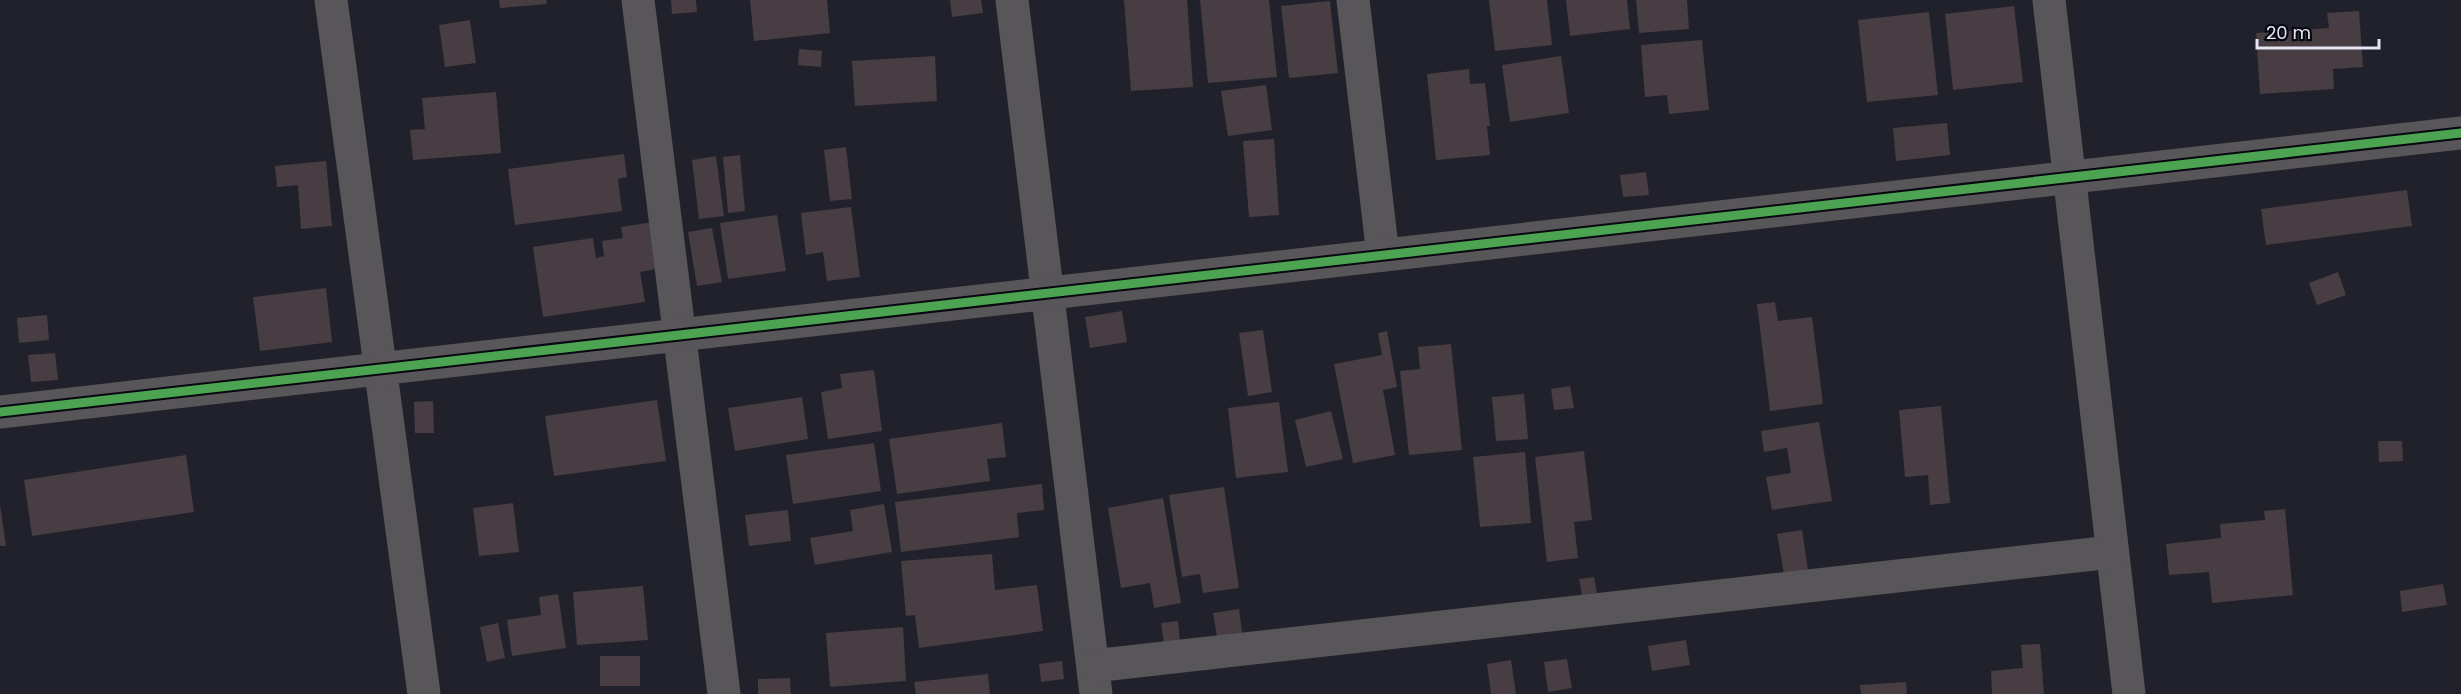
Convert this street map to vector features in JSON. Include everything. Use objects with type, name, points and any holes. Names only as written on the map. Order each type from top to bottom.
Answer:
[{"type":"street","points":[[331,0],[424,694]]},
{"type":"street","points":[[638,0],[724,694]]},
{"type":"street","points":[[1012,0],[1094,680],[2112,552]]},
{"type":"street","points":[[1353,0],[1383,255]]},
{"type":"street","points":[[2049,0],[2129,694]]},
{"type":"street","points":[[0,412],[2461,134]]},
{"type":"building","points":[[499,0],[546,0],[547,4],[500,8]]},
{"type":"building","points":[[671,0],[696,0],[697,12],[672,14]]},
{"type":"building","points":[[750,0],[827,0],[830,33],[754,41]]},
{"type":"building","points":[[950,0],[981,0],[983,13],[952,17]]},
{"type":"building","points":[[1124,0],[1187,0],[1193,87],[1131,91]]},
{"type":"building","points":[[1200,0],[1269,0],[1277,77],[1208,83]]},
{"type":"building","points":[[1489,0],[1547,0],[1552,45],[1495,51]]},
{"type":"building","points":[[1566,0],[1627,0],[1630,29],[1570,36]]},
{"type":"building","points":[[1636,0],[1687,0],[1689,29],[1639,33]]},
{"type":"building","points":[[1330,1],[1338,73],[1289,78],[1281,6]]},
{"type":"building","points":[[2014,6],[2023,82],[1953,90],[1945,14]]},
{"type":"building","points":[[2359,11],[2363,67],[2333,69],[2334,89],[2260,94],[2256,33],[2329,28],[2327,13]]},
{"type":"building","points":[[1929,12],[1938,95],[1867,102],[1858,20]]},
{"type":"building","points":[[470,20],[476,63],[445,67],[439,25]]},
{"type":"building","points":[[1702,40],[1709,110],[1669,114],[1667,95],[1645,97],[1641,45]]},
{"type":"building","points":[[799,49],[822,51],[821,67],[798,65]]},
{"type":"building","points":[[935,56],[937,101],[855,106],[852,61]]},
{"type":"building","points":[[1561,56],[1569,113],[1510,122],[1502,65]]},
{"type":"building","points":[[1469,69],[1470,84],[1485,83],[1490,126],[1487,126],[1490,155],[1436,160],[1427,74]]},
{"type":"building","points":[[1266,85],[1272,130],[1228,136],[1221,91]]},
{"type":"building","points":[[496,92],[501,153],[413,160],[410,130],[425,129],[422,98]]},
{"type":"building","points":[[1947,123],[1950,155],[1896,161],[1893,128]]},
{"type":"building","points":[[1274,139],[1279,215],[1249,217],[1243,141]]},
{"type":"building","points":[[846,147],[852,199],[830,201],[824,150]]},
{"type":"building","points":[[624,154],[627,177],[618,179],[622,211],[515,225],[508,169]]},
{"type":"building","points":[[740,155],[745,211],[728,213],[723,157]]},
{"type":"building","points":[[716,156],[724,216],[699,219],[692,160]]},
{"type":"building","points":[[326,161],[332,226],[301,229],[298,185],[277,187],[275,166]]},
{"type":"building","points":[[1646,172],[1649,195],[1623,197],[1620,175]]},
{"type":"building","points":[[2407,190],[2412,226],[2266,245],[2261,209]]},
{"type":"building","points":[[851,207],[860,277],[827,281],[823,252],[806,255],[801,213]]},
{"type":"building","points":[[777,215],[786,271],[728,279],[720,223]]},
{"type":"building","points":[[653,222],[660,268],[640,272],[645,302],[543,317],[533,247],[593,238],[596,258],[604,256],[602,241],[623,238],[621,227]]},
{"type":"building","points":[[712,228],[722,282],[697,286],[688,232]]},
{"type":"building","points":[[2338,272],[2346,295],[2317,305],[2309,283]]},
{"type":"building","points":[[326,288],[332,342],[260,351],[253,297]]},
{"type":"building","points":[[1775,302],[1778,321],[1812,317],[1823,404],[1770,411],[1757,304]]},
{"type":"building","points":[[1122,311],[1127,342],[1090,348],[1085,317]]},
{"type":"building","points":[[47,315],[49,340],[19,343],[17,318]]},
{"type":"building","points":[[1263,330],[1272,392],[1248,396],[1239,333]]},
{"type":"building","points":[[1387,331],[1397,387],[1383,390],[1395,455],[1353,463],[1334,364],[1382,355],[1378,333]]},
{"type":"building","points":[[1451,344],[1462,450],[1409,455],[1400,371],[1420,369],[1418,347]]},
{"type":"building","points":[[55,353],[58,380],[31,382],[28,355]]},
{"type":"building","points":[[874,370],[882,431],[828,439],[821,392],[842,388],[840,374]]},
{"type":"building","points":[[1570,386],[1574,408],[1554,410],[1551,389]]},
{"type":"building","points":[[1524,394],[1528,439],[1496,441],[1492,397]]},
{"type":"building","points":[[802,397],[808,439],[735,451],[728,408]]},
{"type":"building","points":[[657,400],[666,461],[554,476],[545,416]]},
{"type":"building","points":[[433,401],[434,433],[415,433],[414,402]]},
{"type":"building","points":[[1279,402],[1288,472],[1236,478],[1228,408]]},
{"type":"building","points":[[1941,406],[1950,503],[1930,505],[1928,475],[1905,477],[1899,410]]},
{"type":"building","points":[[1331,411],[1343,459],[1306,467],[1295,420]]},
{"type":"building","points":[[1819,422],[1832,501],[1772,510],[1766,477],[1791,473],[1787,448],[1764,452],[1761,431]]},
{"type":"building","points":[[1002,423],[1006,457],[987,459],[990,481],[897,494],[889,439]]},
{"type":"building","points":[[2378,441],[2402,441],[2403,461],[2379,462]]},
{"type":"building","points":[[874,443],[881,491],[793,504],[786,455]]},
{"type":"building","points":[[1584,451],[1592,520],[1574,522],[1578,558],[1547,562],[1535,457]]},
{"type":"building","points":[[1525,452],[1531,523],[1480,527],[1473,457]]},
{"type":"building","points":[[186,455],[194,512],[32,536],[24,480]]},
{"type":"building","points":[[1042,484],[1044,510],[1017,513],[1019,537],[901,552],[895,502]]},
{"type":"building","points":[[1224,487],[1239,588],[1203,593],[1200,574],[1182,577],[1169,495]]},
{"type":"building","points":[[1163,498],[1181,603],[1154,608],[1150,583],[1121,588],[1108,508]]},
{"type":"building","points":[[513,503],[519,552],[479,556],[473,508]]},
{"type":"building","points":[[0,504],[6,546],[0,546]]},
{"type":"building","points":[[884,504],[892,552],[815,565],[810,538],[853,531],[850,510]]},
{"type":"building","points":[[2285,509],[2293,595],[2212,603],[2209,572],[2169,575],[2166,544],[2221,538],[2220,524],[2265,520],[2264,511]]},
{"type":"building","points":[[788,510],[791,541],[749,546],[745,515]]},
{"type":"building","points":[[1802,530],[1808,570],[1784,574],[1777,534]]},
{"type":"building","points":[[992,554],[995,590],[1037,585],[1043,631],[919,648],[915,615],[906,616],[901,561]]},
{"type":"building","points":[[1594,577],[1597,593],[1582,595],[1579,579]]},
{"type":"building","points":[[2443,584],[2447,605],[2402,612],[2400,591]]},
{"type":"building","points":[[643,586],[648,640],[577,645],[573,592]]},
{"type":"building","points":[[558,594],[566,648],[512,656],[507,620],[541,615],[539,597]]},
{"type":"building","points":[[1239,609],[1243,639],[1218,643],[1213,613]]},
{"type":"building","points":[[1178,621],[1180,642],[1164,644],[1161,623]]},
{"type":"building","points":[[498,623],[505,658],[487,662],[480,627]]},
{"type":"building","points":[[903,627],[906,681],[830,687],[826,633]]},
{"type":"building","points":[[1686,640],[1690,665],[1652,671],[1648,646]]},
{"type":"building","points":[[2040,644],[2044,694],[1992,694],[1991,671],[2023,668],[2021,645]]},
{"type":"building","points":[[600,656],[640,656],[640,686],[600,686]]},
{"type":"building","points":[[1567,659],[1572,688],[1548,692],[1544,662]]},
{"type":"building","points":[[1511,660],[1516,694],[1491,694],[1487,664]]},
{"type":"building","points":[[1062,661],[1064,679],[1041,682],[1039,664]]},
{"type":"building","points":[[988,674],[990,694],[916,694],[914,682]]},
{"type":"building","points":[[790,678],[791,694],[758,694],[758,679]]},
{"type":"building","points":[[1906,682],[1907,694],[1861,694],[1860,685]]},
{"type":"cycle path","points":[[0,412],[2461,133]]}]
